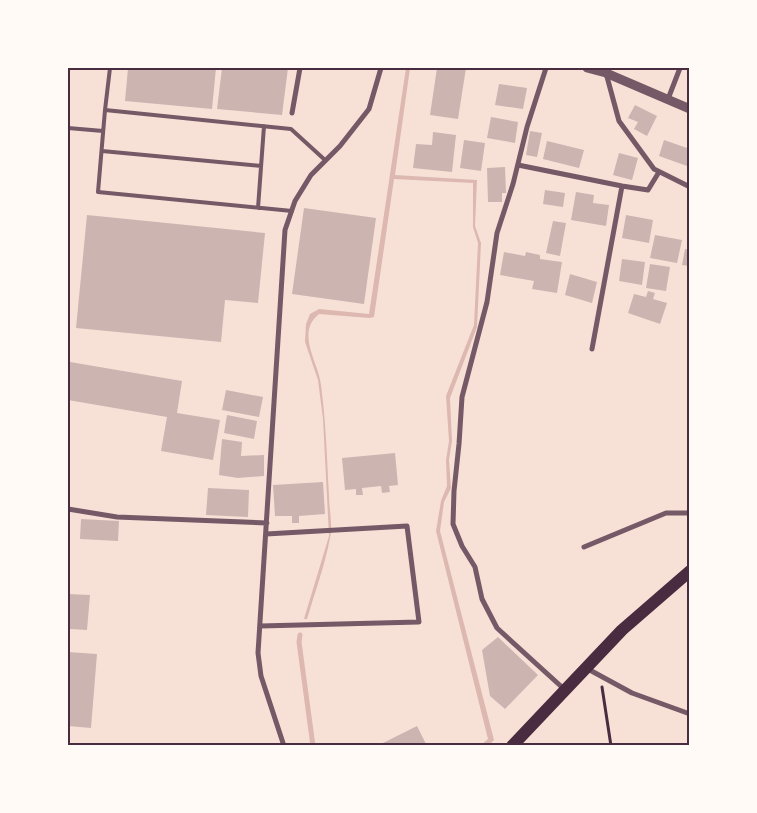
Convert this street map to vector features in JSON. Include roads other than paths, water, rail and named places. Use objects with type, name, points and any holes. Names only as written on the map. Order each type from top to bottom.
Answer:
[{"type":"main road","points":[[512,746],[622,630],[690,570]]},
{"type":"street","points":[[292,113],[300,68]]},
{"type":"street","points":[[284,746],[261,676],[258,653],[285,230],[295,201],[310,175],[340,146],[369,109],[381,68]]},
{"type":"street","points":[[546,68],[527,127],[514,184],[497,233],[487,302],[462,397],[454,492],[454,524],[462,546],[475,567],[482,599],[497,628],[565,690]]},
{"type":"street","points":[[587,68],[690,109]]},
{"type":"street","points":[[668,99],[680,68]]},
{"type":"street","points":[[606,74],[619,121],[654,169],[690,188]]},
{"type":"street","points":[[518,165],[648,190],[659,172]]},
{"type":"street","points":[[592,349],[622,186]]},
{"type":"street","points":[[68,509],[117,517],[267,523]]},
{"type":"street","points":[[584,547],[666,513],[690,513]]},
{"type":"street","points":[[260,626],[419,622],[407,526],[266,534]]},
{"type":"street","points":[[585,668],[632,693],[690,714]]},
{"type":"lane","points":[[110,68],[98,192],[292,211]]},
{"type":"lane","points":[[105,110],[291,129],[325,160]]},
{"type":"lane","points":[[258,208],[264,126]]},
{"type":"lane","points":[[68,128],[103,131]]},
{"type":"lane","points":[[102,151],[261,166]]},
{"type":"waterway","points":[[300,635],[299,642],[313,746]]}]
